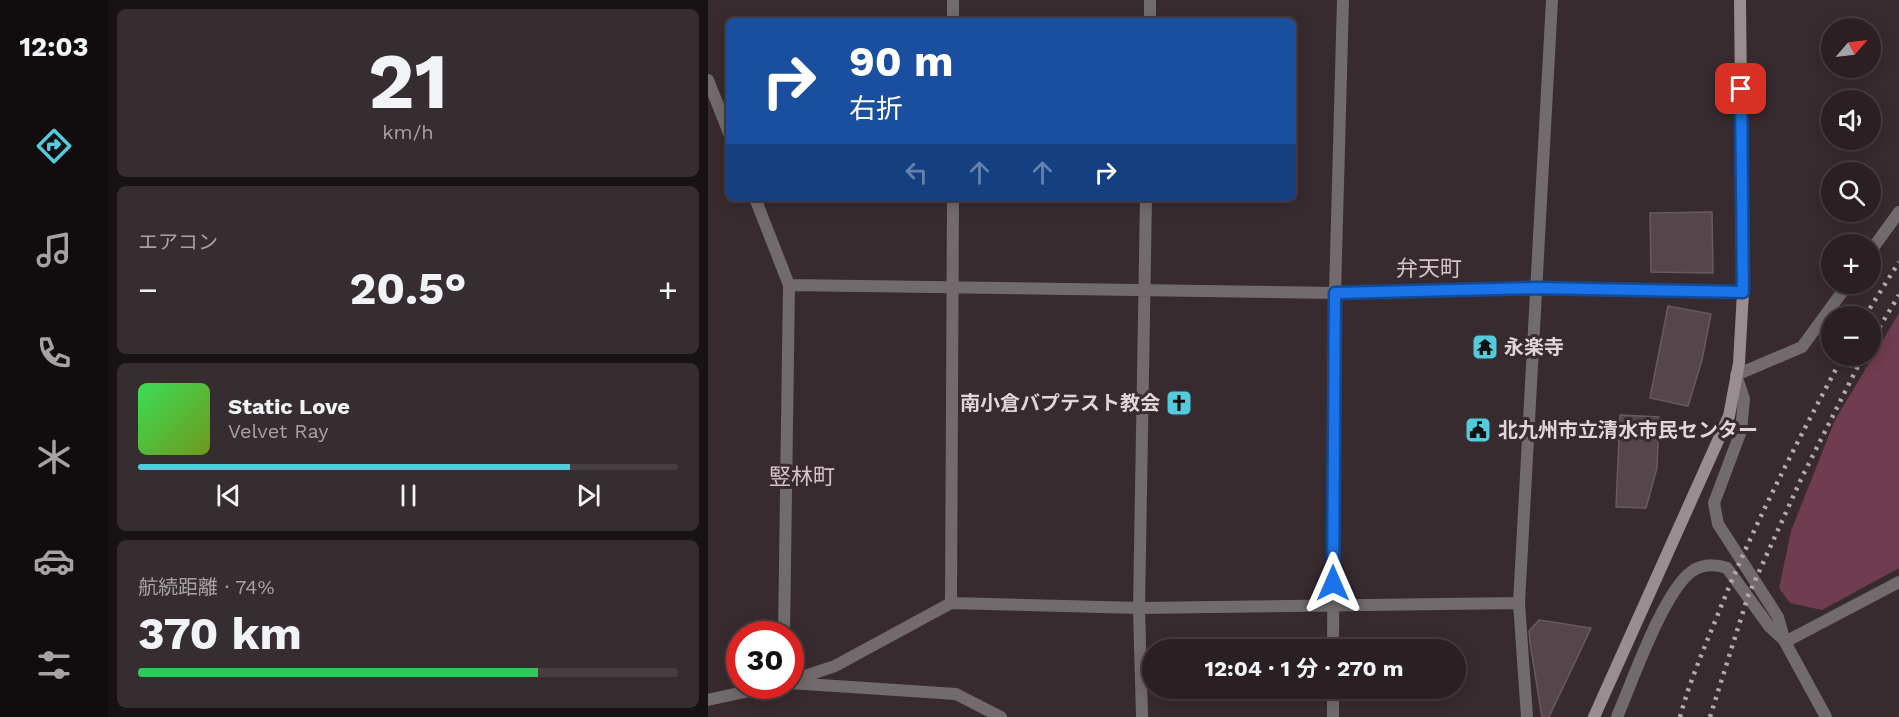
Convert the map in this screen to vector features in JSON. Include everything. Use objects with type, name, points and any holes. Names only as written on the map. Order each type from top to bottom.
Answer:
[{"type":"street","points":[[953,0],[953,18]]},
{"type":"street","points":[[1150,0],[1150,18]]},
{"type":"street","points":[[1333,639],[1335,293],[1343,0]]},
{"type":"street","points":[[1527,717],[1519,603],[1552,0]]},
{"type":"street","points":[[1594,717],[1729,416],[1736,375],[1743,292],[1740,0]]},
{"type":"street","points":[[708,80],[726,125]]},
{"type":"street","points":[[756,201],[789,285],[784,621]]},
{"type":"street","points":[[951,603],[953,201]]},
{"type":"street","points":[[1142,717],[1139,608],[1146,201]]},
{"type":"street","points":[[1881,237],[1899,212]]},
{"type":"street","points":[[789,285],[1335,293],[1536,288],[1743,292]]},
{"type":"street","points":[[1736,375],[1802,347],[1841,294]]},
{"type":"street","points":[[1736,375],[1744,399],[1741,431],[1714,503],[1715,513],[1722,533],[1778,617],[1785,642],[1826,717]]},
{"type":"street","points":[[1617,717],[1668,602],[1687,576],[1699,567],[1713,565],[1727,568],[1769,626],[1785,642]]},
{"type":"street","points":[[1785,642],[1899,582]]},
{"type":"street","points":[[804,677],[835,666],[951,603],[1139,608],[1519,603]]},
{"type":"street","points":[[804,683],[956,694],[1002,717]]},
{"type":"street","points":[[708,700],[726,696]]},
{"type":"street","points":[[1333,699],[1333,717]]},
{"type":"shaded area","points":[[1899,313],[1899,568],[1822,610],[1790,603],[1779,588],[1791,531],[1835,420],[1867,366],[1881,366],[1881,343]]},
{"type":"building","points":[[1712,212],[1713,273],[1651,272],[1650,213]]},
{"type":"building","points":[[1668,306],[1711,314],[1702,360],[1688,406],[1650,398]]},
{"type":"building","points":[[1620,415],[1659,417],[1657,468],[1646,508],[1616,507]]},
{"type":"building","points":[[1539,620],[1591,628],[1549,717],[1542,717],[1530,643],[1529,631]]},
{"type":"railway","points":[[1871,306],[1899,262]]},
{"type":"railway","points":[[1881,325],[1899,295]]},
{"type":"railway","points":[[1680,717],[1696,667],[1760,518],[1838,366]]},
{"type":"railway","points":[[1710,717],[1748,596],[1802,477],[1858,366]]},
{"type":"place","name":"永楽寺","points":[[1485,347]]},
{"type":"place","name":"南小倉バプテスト教会","points":[[1179,403]]},
{"type":"place","name":"北九州市立清水市民センター","points":[[1478,430]]},
{"type":"district","name":"弁天町","points":[[1429,268]]},
{"type":"district","name":"竪林町","points":[[802,476]]},
{"type":"route","points":[[1333,583],[1335,293],[1536,288],[1743,292],[1741,89]]}]
